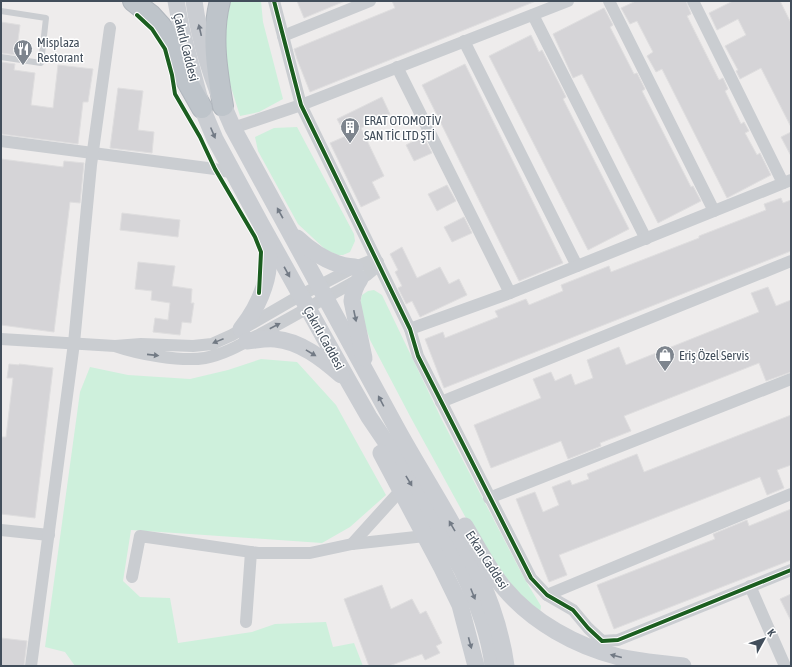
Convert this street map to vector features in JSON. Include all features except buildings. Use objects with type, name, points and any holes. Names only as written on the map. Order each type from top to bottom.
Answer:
[{"type":"highway","points":[[133,1],[151,15],[167,35],[176,52],[185,78],[202,108]]},
{"type":"highway","points":[[220,1],[216,25],[216,43],[217,69],[223,106]]},
{"type":"main road","name":"Çakırlı Caddesi","points":[[176,1],[182,32],[202,108],[215,139],[369,417],[390,448],[462,570],[471,588],[486,630],[493,666]]},
{"type":"main road","name":"Çakırlı Caddesi","points":[[194,1],[213,78],[233,128],[292,234],[396,428],[480,577],[498,626],[504,649],[506,666]]},
{"type":"main road","points":[[261,224],[267,243],[267,274],[259,302],[244,335],[266,339],[276,339],[303,348],[328,364],[349,382]]},
{"type":"main road","points":[[292,234],[310,249],[357,273],[352,301],[363,349],[365,371]]},
{"type":"main road","points":[[369,417],[381,453],[460,605],[476,666]]},
{"type":"main road","name":"Erkan Caddesi","points":[[396,428],[409,438],[429,463],[490,569],[503,587],[529,612],[560,633],[606,654],[621,658],[683,666]]},
{"type":"street","points":[[274,1],[301,105],[410,329],[418,356],[531,578],[547,595],[573,610],[588,628],[602,641],[618,640],[791,570]]},
{"type":"street","points":[[283,36],[370,1]]},
{"type":"street","points":[[233,128],[301,105],[568,1]]},
{"type":"street","points":[[609,1],[714,211]]},
{"type":"street","points":[[410,329],[510,294],[787,182],[693,1]]},
{"type":"street","points":[[533,15],[646,239]]},
{"type":"street","points":[[31,666],[74,343],[93,152],[110,28]]},
{"type":"street","points":[[464,41],[577,266]]},
{"type":"street","points":[[397,68],[510,294]]},
{"type":"street","points":[[1,141],[93,152],[215,169],[233,173]]},
{"type":"street","points":[[1,340],[115,346],[142,354],[197,359],[206,358],[225,352],[244,335],[357,273],[370,261],[378,262]]},
{"type":"street","points":[[441,402],[791,261]]},
{"type":"street","points":[[489,498],[791,379]]},
{"type":"street","points":[[352,544],[400,491]]},
{"type":"street","points":[[547,595],[686,536],[791,494]]},
{"type":"street","points":[[1,530],[49,535]]},
{"type":"street","points":[[132,577],[140,536],[251,552],[310,553],[352,544],[425,536]]},
{"type":"street","points":[[246,622],[251,552]]},
{"type":"street","points":[[750,586],[785,666]]},
{"type":"lane","points":[[1,11],[46,18],[41,63],[1,57]]},
{"type":"green space","points":[[228,1],[261,1],[263,22],[283,99],[259,112],[240,116],[225,68],[223,27]]},
{"type":"green space","points":[[297,127],[354,234],[355,241],[350,252],[343,255],[338,255],[326,250],[298,224],[258,151],[255,137],[274,128]]},
{"type":"green space","points":[[374,290],[382,295],[442,420],[524,578],[541,606],[540,613],[515,589],[478,540],[370,340],[359,307],[362,295],[368,291]]},
{"type":"green space","points":[[261,359],[297,362],[336,405],[386,495],[350,527],[322,543],[131,530],[123,581],[140,597],[170,598],[178,643],[252,632],[275,624],[326,622],[333,647],[354,643],[363,666],[75,666],[65,652],[45,647],[80,392],[90,367],[128,375],[190,379],[228,370]]},
{"type":"cycle path","points":[[274,1],[301,105],[410,329],[418,356],[531,578],[547,595],[573,610],[588,628],[602,641],[618,640],[791,570]]},
{"type":"cycle path","points":[[137,15],[152,29],[165,49],[175,94],[200,137],[215,169],[255,237],[261,252],[259,293]]},
{"type":"place","name":"Misplaza Restorant","points":[[23,66]]},
{"type":"place","name":"ERAT OTOMOTİV SAN TİC LTD ŞTİ","points":[[350,144]]},
{"type":"place","name":"Eriş Özel Servis","points":[[665,372]]}]
